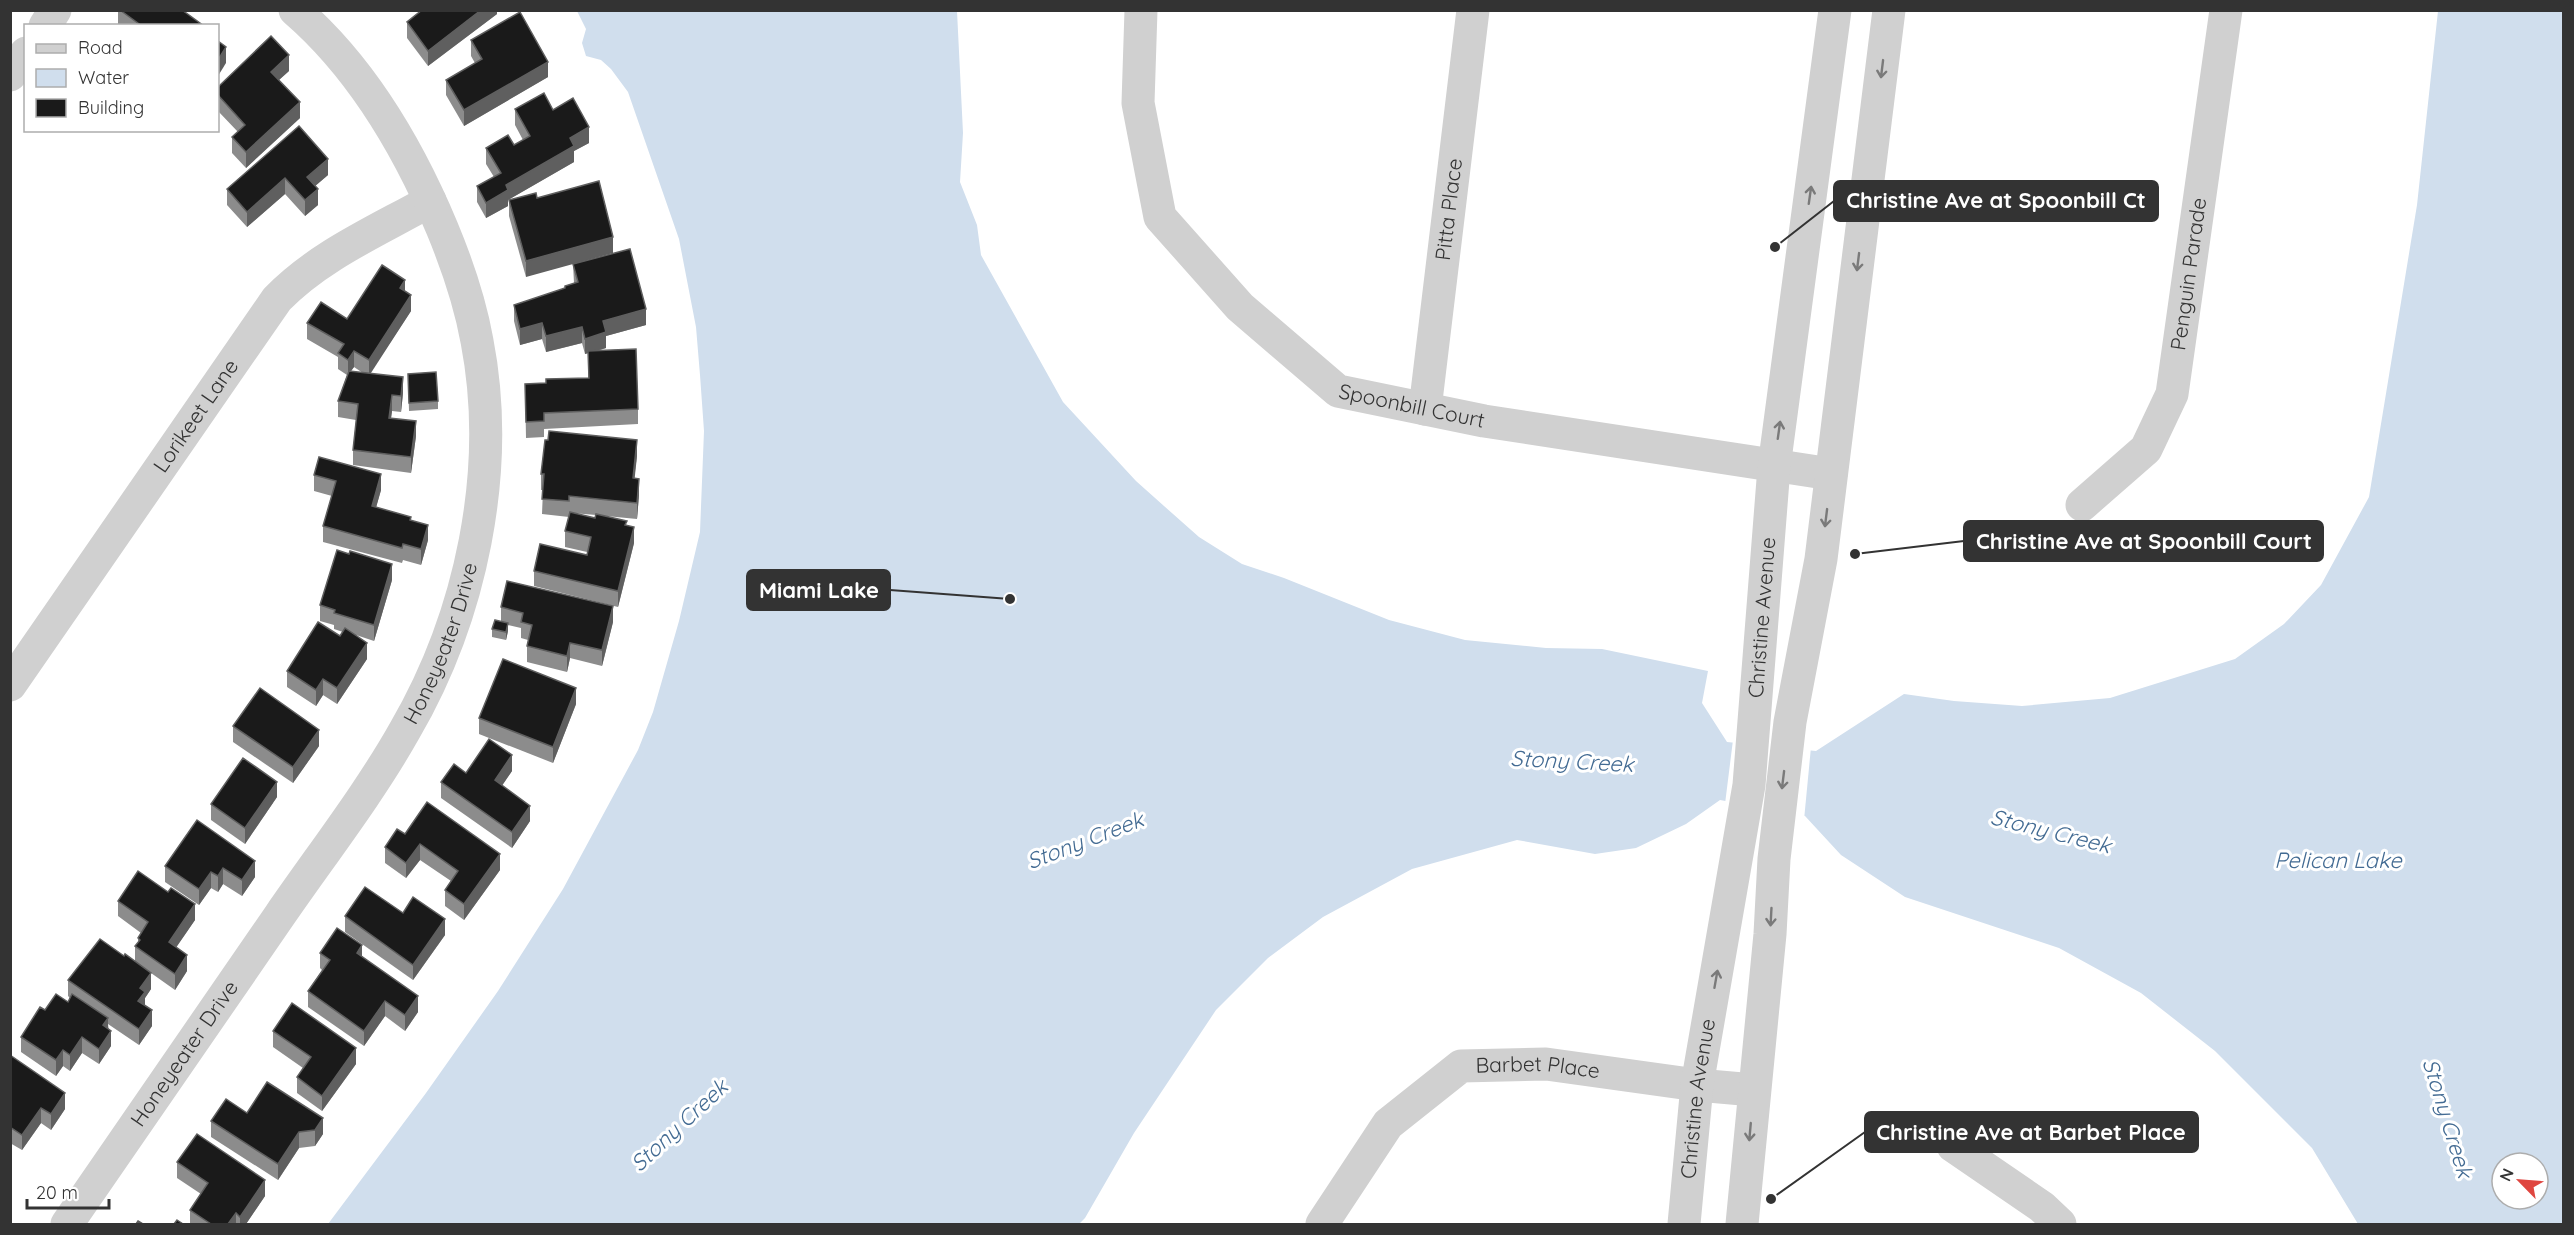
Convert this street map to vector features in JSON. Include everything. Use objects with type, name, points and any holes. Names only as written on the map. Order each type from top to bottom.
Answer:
[{"type":"street","points":[[46,24],[55,10]]},
{"type":"street","name":"Honeyeater Drive","points":[[67,1224],[394,749],[430,680],[449,633],[465,586],[476,537],[481,497],[484,424],[475,332],[458,266],[430,201],[394,130],[360,80],[326,40],[295,10]]},
{"type":"street","name":"Spoonbill Court","points":[[1141,10],[1138,103],[1160,217],[1240,308],[1338,391],[1484,421],[1831,474]]},
{"type":"street","name":"Pitta Place","points":[[1425,409],[1473,10]]},
{"type":"street","name":"Christine Avenue","points":[[1684,1224],[1698,1085],[1749,785],[1774,467],[1835,10]]},
{"type":"street","name":"Christine Avenue","points":[[1742,1224],[1770,934],[1774,859],[1790,722],[1821,559],[1889,10]]},
{"type":"street","name":"Penguin Parade","points":[[2082,505],[2146,449],[2172,394],[2226,10]]},
{"type":"street","points":[[10,75],[24,56]]},
{"type":"street","name":"Lorikeet Lane","points":[[10,685],[278,299],[296,280],[325,258],[430,201]]},
{"type":"street","name":"Barbet Place","points":[[1322,1224],[1388,1124],[1461,1066],[1546,1064],[1698,1085],[1754,1090]]},
{"type":"street","points":[[1953,1146],[2042,1207],[2060,1224]]},
{"type":"water","points":[[577,11],[957,11],[963,133],[960,182],[977,225],[981,255],[1063,402],[1136,481],[1199,537],[1242,564],[1284,578],[1389,620],[1465,640],[1546,648],[1602,649],[1708,671],[1702,703],[1727,742],[1816,751],[1904,694],[1954,701],[2022,706],[2110,698],[2235,659],[2284,624],[2321,585],[2369,497],[2417,205],[2438,11],[2563,11],[2563,1224],[2358,1224],[2312,1148],[2215,1051],[2141,993],[2059,948],[1905,897],[1841,855],[1805,816],[1720,800],[1686,824],[1636,848],[1595,854],[1517,840],[1412,869],[1323,917],[1268,958],[1216,1010],[1134,1133],[1085,1218],[1079,1224],[328,1224],[426,1093],[498,991],[563,889],[638,750],[653,712],[679,621],[700,532],[704,431],[700,375],[696,327],[679,239],[628,92],[611,69],[601,60],[586,56],[582,43],[586,29]]},
{"type":"pier","points":[[1733,740],[1811,747],[1804,820],[1725,804]]},
{"type":"building","points":[[120,10],[182,10],[201,24],[139,24]]},
{"type":"building","points":[[422,10],[481,10],[428,51],[407,22]]},
{"type":"building","points":[[520,12],[548,62],[464,110],[446,80],[482,59],[471,40]]},
{"type":"building","points":[[271,36],[289,55],[271,72],[300,102],[246,152],[232,137],[245,125],[219,96],[219,86]]},
{"type":"building","points":[[219,42],[226,47],[219,58]]},
{"type":"building","points":[[544,93],[553,110],[573,98],[589,127],[570,138],[574,146],[506,185],[508,190],[486,203],[477,186],[501,173],[486,148],[508,135],[514,145],[530,136],[515,109]]},
{"type":"building","points":[[299,126],[328,159],[307,177],[318,189],[305,200],[285,178],[247,212],[227,189]]},
{"type":"building","points":[[599,181],[613,237],[526,261],[509,200],[536,193],[537,198]]},
{"type":"building","points":[[630,249],[646,309],[603,321],[606,332],[585,339],[582,327],[546,336],[542,323],[520,329],[514,305],[578,282],[573,264]]},
{"type":"building","points":[[382,265],[405,280],[400,288],[411,295],[369,360],[354,351],[348,360],[338,353],[344,344],[307,323],[321,302],[347,319]]},
{"type":"building","points":[[636,349],[638,409],[544,413],[544,421],[526,422],[525,384],[546,383],[546,379],[589,378],[588,351]]},
{"type":"building","points":[[349,371],[403,377],[401,396],[392,395],[389,418],[416,421],[411,457],[353,450],[358,404],[338,401]]},
{"type":"building","points":[[436,372],[438,401],[409,403],[408,374]]},
{"type":"building","points":[[549,431],[637,440],[633,478],[639,479],[637,503],[569,496],[569,501],[542,499],[544,474],[541,474],[545,440],[548,440]]},
{"type":"building","points":[[319,457],[381,474],[372,506],[411,517],[410,520],[428,525],[421,549],[403,544],[402,548],[323,526],[336,481],[314,475]]},
{"type":"building","points":[[570,512],[595,518],[596,514],[627,521],[625,525],[634,527],[618,591],[534,571],[540,544],[587,555],[591,537],[565,531]]},
{"type":"building","points":[[337,550],[349,554],[350,551],[392,564],[374,625],[334,613],[335,610],[320,605]]},
{"type":"building","points":[[507,581],[613,606],[602,650],[570,643],[567,656],[527,646],[532,625],[521,622],[523,613],[501,607]]},
{"type":"building","points":[[495,620],[508,623],[506,632],[492,629]]},
{"type":"building","points":[[318,622],[340,636],[345,628],[367,643],[337,688],[323,679],[316,690],[287,671]]},
{"type":"building","points":[[503,659],[576,688],[553,747],[479,718]]},
{"type":"building","points":[[260,688],[319,730],[293,767],[233,726]]},
{"type":"building","points":[[489,739],[512,755],[495,780],[530,806],[512,832],[441,782],[454,764],[466,773]]},
{"type":"building","points":[[243,758],[277,782],[245,828],[211,804]]},
{"type":"building","points":[[427,802],[500,854],[464,904],[445,890],[458,871],[420,844],[406,863],[385,847],[397,829],[405,834]]},
{"type":"building","points":[[197,820],[255,861],[242,880],[223,868],[218,876],[211,872],[199,889],[165,866]]},
{"type":"building","points":[[138,871],[168,892],[171,888],[195,904],[169,942],[187,955],[175,974],[135,946],[148,922],[118,901]]},
{"type":"building","points":[[365,887],[403,913],[413,897],[445,919],[413,965],[345,916]]},
{"type":"building","points":[[337,928],[362,945],[357,953],[418,996],[405,1015],[385,1001],[364,1031],[308,991],[330,960],[320,953]]},
{"type":"building","points":[[100,939],[151,973],[140,988],[145,992],[138,1001],[152,1010],[139,1029],[68,980]]},
{"type":"building","points":[[56,994],[68,1002],[72,994],[108,1018],[103,1025],[111,1031],[99,1049],[82,1037],[70,1055],[63,1050],[56,1060],[21,1037],[40,1007],[45,1010]]},
{"type":"building","points":[[292,1003],[356,1048],[322,1096],[297,1077],[311,1057],[273,1031]]},
{"type":"building","points":[[10,1055],[65,1093],[51,1114],[41,1108],[22,1135],[10,1127]]},
{"type":"building","points":[[267,1082],[323,1118],[315,1130],[299,1132],[278,1164],[211,1121],[226,1099],[247,1113]]},
{"type":"building","points":[[197,1134],[265,1180],[240,1217],[236,1213],[228,1224],[211,1224],[190,1210],[208,1183],[177,1162]]},
{"type":"place","name":"Christine Ave at Spoonbill Ct","points":[[1775,247]]},
{"type":"place","name":"Christine Ave at Spoonbill Court","points":[[1855,554]]},
{"type":"place","name":"Miami Lake","points":[[1010,599]]},
{"type":"place","name":"Christine Ave at Barbet Place","points":[[1771,1199]]},
{"type":"water label","name":"Stony Creek","points":[[1572,761]]},
{"type":"water label","name":"Stony Creek","points":[[2051,831]]},
{"type":"water label","name":"Stony Creek","points":[[1085,840]]},
{"type":"water label","name":"Pelican Lake","points":[[2338,860]]},
{"type":"water label","name":"Stony Creek","points":[[2448,1118]]},
{"type":"water label","name":"Stony Creek","points":[[679,1125]]}]
